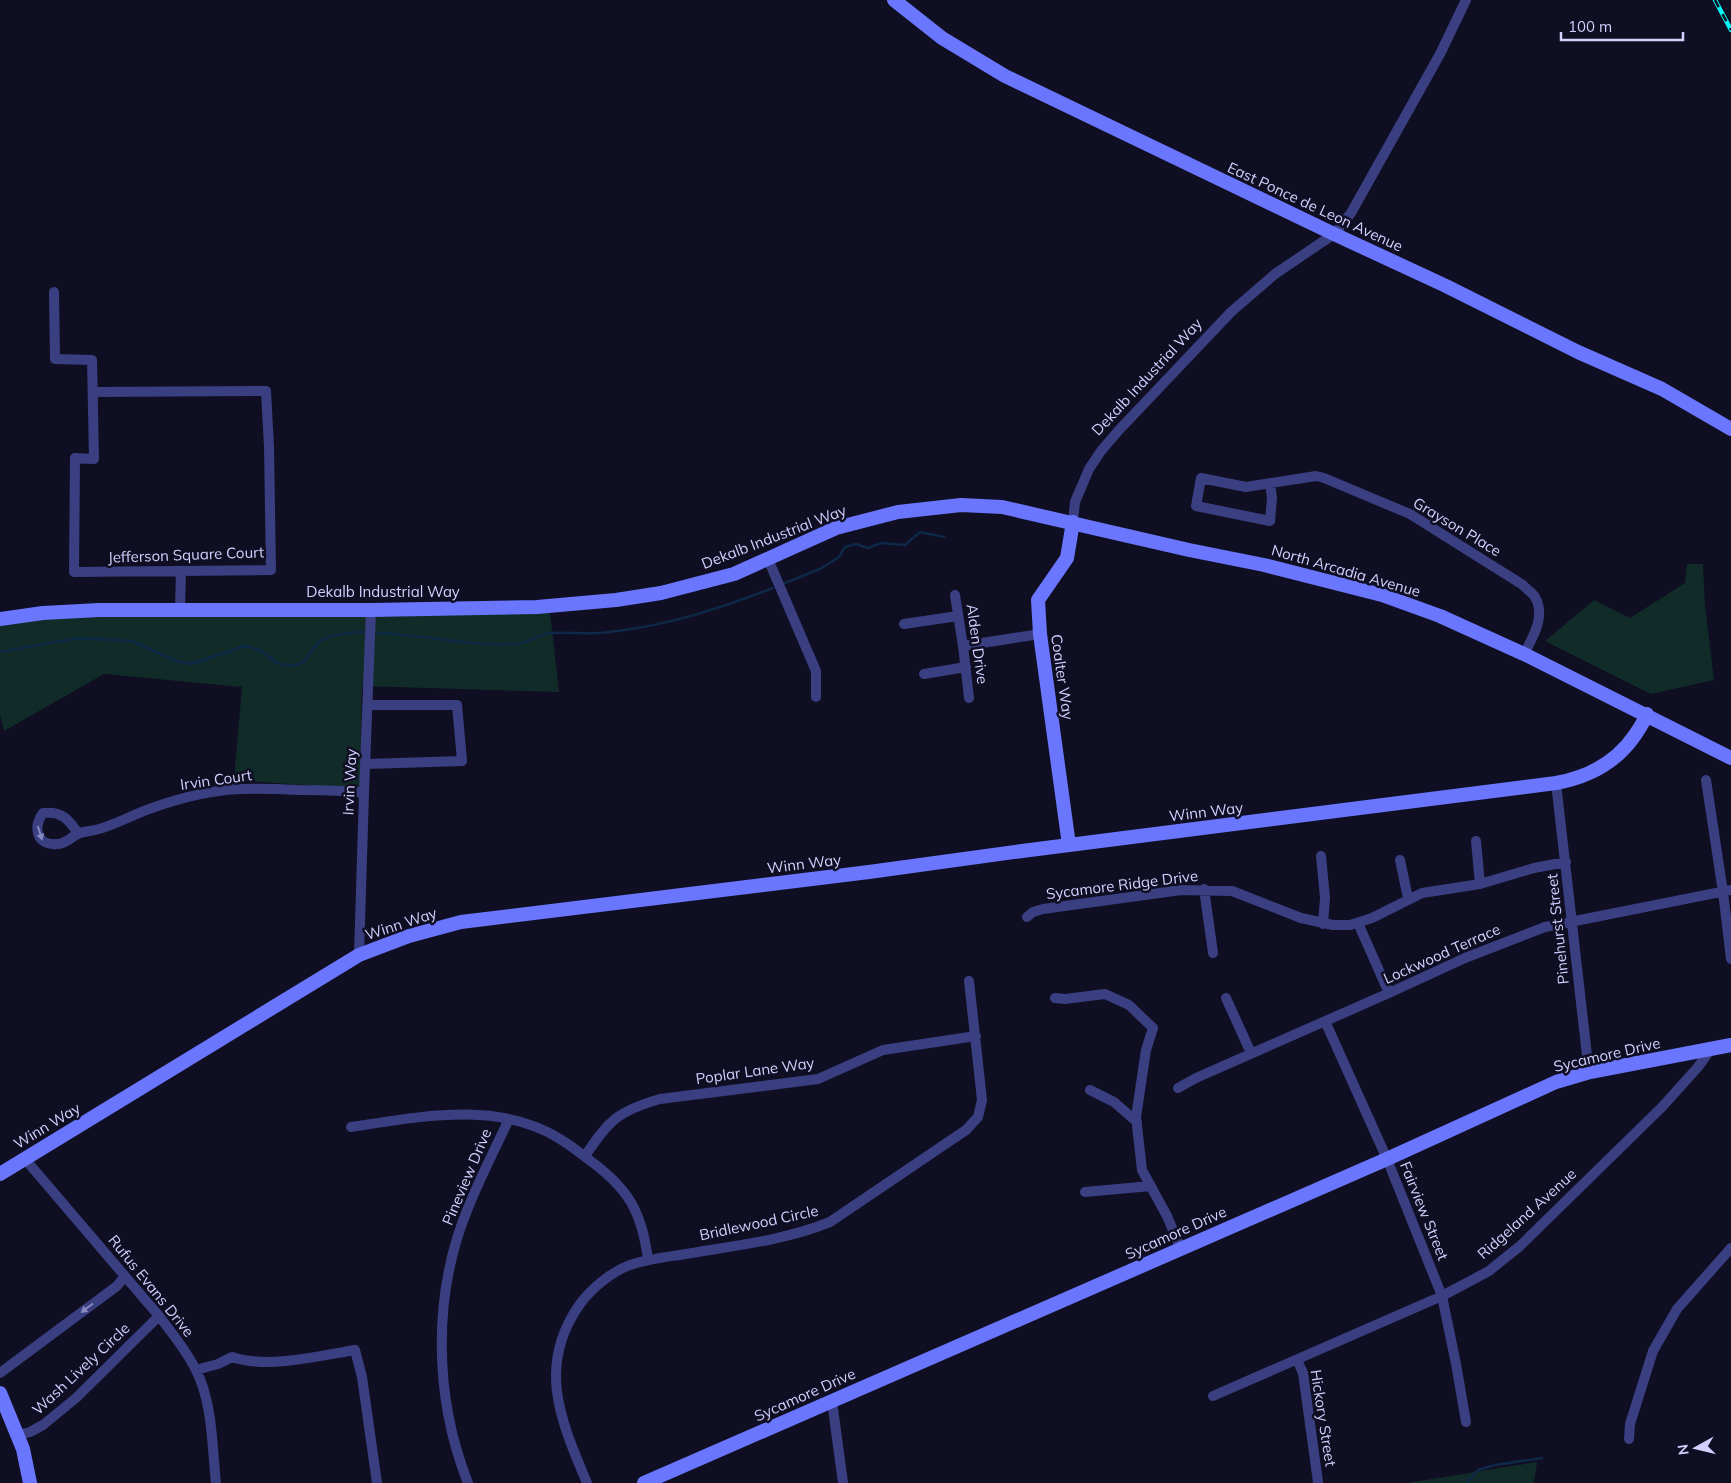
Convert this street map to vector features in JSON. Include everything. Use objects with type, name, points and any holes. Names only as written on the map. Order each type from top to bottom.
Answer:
[{"type":"street","name":"East Ponce de Leon Avenue","points":[[894,0],[942,38],[1005,76],[1446,286],[1578,352],[1662,389],[1731,430]]},
{"type":"street","name":"Dekalb Industrial Way","points":[[0,619],[99,610],[371,610],[537,606],[616,600],[661,593],[734,574],[836,528],[898,512],[961,505],[1002,507],[1073,522],[1075,502],[1089,469],[1119,430],[1214,328],[1250,295],[1295,260],[1334,234],[1351,213],[1440,54],[1466,0]]},
{"type":"street","name":"Jefferson Square Court","points":[[54,292],[55,359],[92,360],[94,459],[75,458],[74,572],[271,570],[266,391],[94,392]]},
{"type":"street","name":"Grayson Place","points":[[1270,483],[1272,498],[1270,521],[1196,506],[1201,478],[1246,487],[1270,483],[1316,476],[1410,514],[1523,585],[1535,596],[1539,615],[1536,629],[1524,654]]},
{"type":"street","name":"Coalter Way","points":[[1068,845],[1040,634],[1038,600],[1067,558],[1073,522]]},
{"type":"street","name":"North Arcadia Avenue","points":[[1073,522],[1189,550],[1264,565],[1382,595],[1440,616],[1524,654],[1647,714],[1731,758]]},
{"type":"street","points":[[768,559],[816,671],[816,697]]},
{"type":"street","points":[[180,609],[181,571]]},
{"type":"street","name":"Alden Drive","points":[[955,595],[969,698]]},
{"type":"street","name":"Irvin Way","points":[[359,955],[371,610]]},
{"type":"street","points":[[904,624],[958,616]]},
{"type":"street","points":[[963,646],[1040,634]]},
{"type":"street","points":[[924,674],[966,668]]},
{"type":"street","points":[[366,764],[462,761],[457,705],[368,705]]},
{"type":"street","name":"Winn Way","points":[[0,1174],[359,955],[410,936],[461,922],[869,872],[1556,783],[1596,771],[1608,764],[1626,747],[1647,714]]},
{"type":"street","points":[[1706,780],[1727,891],[1731,959]]},
{"type":"street","name":"Pinehurst Street","points":[[1556,783],[1590,1072]]},
{"type":"street","name":"Irvin Court","points":[[78,833],[100,829],[151,808],[181,799],[240,789],[364,793]]},
{"type":"street","points":[[1476,841],[1480,884]]},
{"type":"street","points":[[1321,856],[1326,898],[1323,924]]},
{"type":"street","points":[[1400,860],[1408,898]]},
{"type":"street","name":"Sycamore Ridge Drive","points":[[1027,917],[1033,912],[1043,909],[1181,890],[1204,889],[1232,891],[1301,918],[1323,924],[1342,925],[1358,923],[1372,918],[1408,898],[1422,893],[1480,884],[1534,868],[1566,862]]},
{"type":"street","points":[[1204,889],[1213,953]]},
{"type":"street","name":"Lockwood Terrace","points":[[1178,1088],[1251,1053],[1465,958],[1545,927],[1572,920],[1727,891]]},
{"type":"street","points":[[1358,923],[1389,993]]},
{"type":"street","name":"Bridlewood Circle","points":[[588,1483],[569,1440],[559,1407],[556,1372],[562,1337],[585,1298],[611,1275],[628,1266],[648,1260],[764,1239],[821,1226],[840,1216],[966,1130],[978,1117],[982,1094],[968,981]]},
{"type":"street","points":[[1054,998],[1065,999],[1105,994],[1130,1005],[1153,1028],[1146,1050],[1136,1117],[1142,1170],[1167,1216],[1180,1249]]},
{"type":"street","points":[[1226,998],[1251,1053]]},
{"type":"street","name":"Fairview Street","points":[[1325,1021],[1387,1159],[1442,1296],[1466,1422]]},
{"type":"street","name":"Poplar Lane Way","points":[[585,1156],[605,1128],[626,1111],[639,1105],[660,1099],[818,1079],[883,1050],[976,1036]]},
{"type":"street","name":"Sycamore Drive","points":[[644,1483],[1387,1159],[1556,1082],[1590,1072],[1731,1045]]},
{"type":"street","name":"Ridgeland Avenue","points":[[1213,1396],[1442,1296],[1489,1271],[1520,1246],[1662,1107],[1713,1049]]},
{"type":"street","points":[[1090,1090],[1114,1102],[1137,1122]]},
{"type":"street","points":[[351,1127],[448,1115],[509,1119],[533,1126],[559,1138],[585,1156],[610,1177],[628,1196],[641,1222],[648,1260]]},
{"type":"street","name":"Pineview Drive","points":[[468,1483],[448,1414],[442,1349],[443,1317],[452,1261],[467,1210],[509,1119]]},
{"type":"street","name":"Rufus Evans Drive","points":[[25,1159],[159,1316],[177,1339],[196,1370],[208,1414],[216,1483]]},
{"type":"street","points":[[1085,1192],[1151,1186]]},
{"type":"street","points":[[1629,1439],[1630,1424],[1653,1351],[1678,1309],[1731,1248]]},
{"type":"street","points":[[0,1373],[117,1286],[124,1277]]},
{"type":"street","name":"Wash Lively Circle","points":[[18,1435],[30,1432],[43,1425],[62,1409],[159,1316]]},
{"type":"street","points":[[196,1370],[218,1364],[232,1357],[265,1363],[355,1350],[362,1377],[377,1483]]},
{"type":"street","name":"Hickory Street","points":[[1297,1360],[1303,1374],[1318,1482]]},
{"type":"street","points":[[0,1394],[18,1435],[25,1456],[30,1483]]},
{"type":"street","points":[[832,1402],[843,1483]]},
{"type":"green space","points":[[1687,564],[1703,564],[1705,606],[1714,680],[1651,694],[1545,641],[1594,600],[1630,618],[1685,583]]},
{"type":"green space","points":[[549,603],[559,692],[362,686],[360,789],[234,780],[242,687],[104,674],[4,731],[0,715],[0,624],[59,605],[325,609]]},
{"type":"green space","points":[[1537,1462],[1534,1483],[1407,1483]]},
{"type":"waterway","points":[[785,583],[820,569],[839,557],[845,547],[856,544],[868,548],[881,543],[905,545],[920,532],[944,537]]},
{"type":"waterway","points":[[377,633],[481,644],[516,644],[548,633],[602,633],[651,626],[712,610],[773,588]]},
{"type":"waterway","points":[[0,652],[78,638],[132,641],[176,661],[191,664],[243,646],[259,650],[275,662],[294,665],[303,662],[315,646],[328,637],[363,632]]},
{"type":"waterway","points":[[1466,1483],[1478,1470],[1495,1465],[1542,1458]]},
{"type":"railway","points":[[1715,0],[1731,30]]}]
